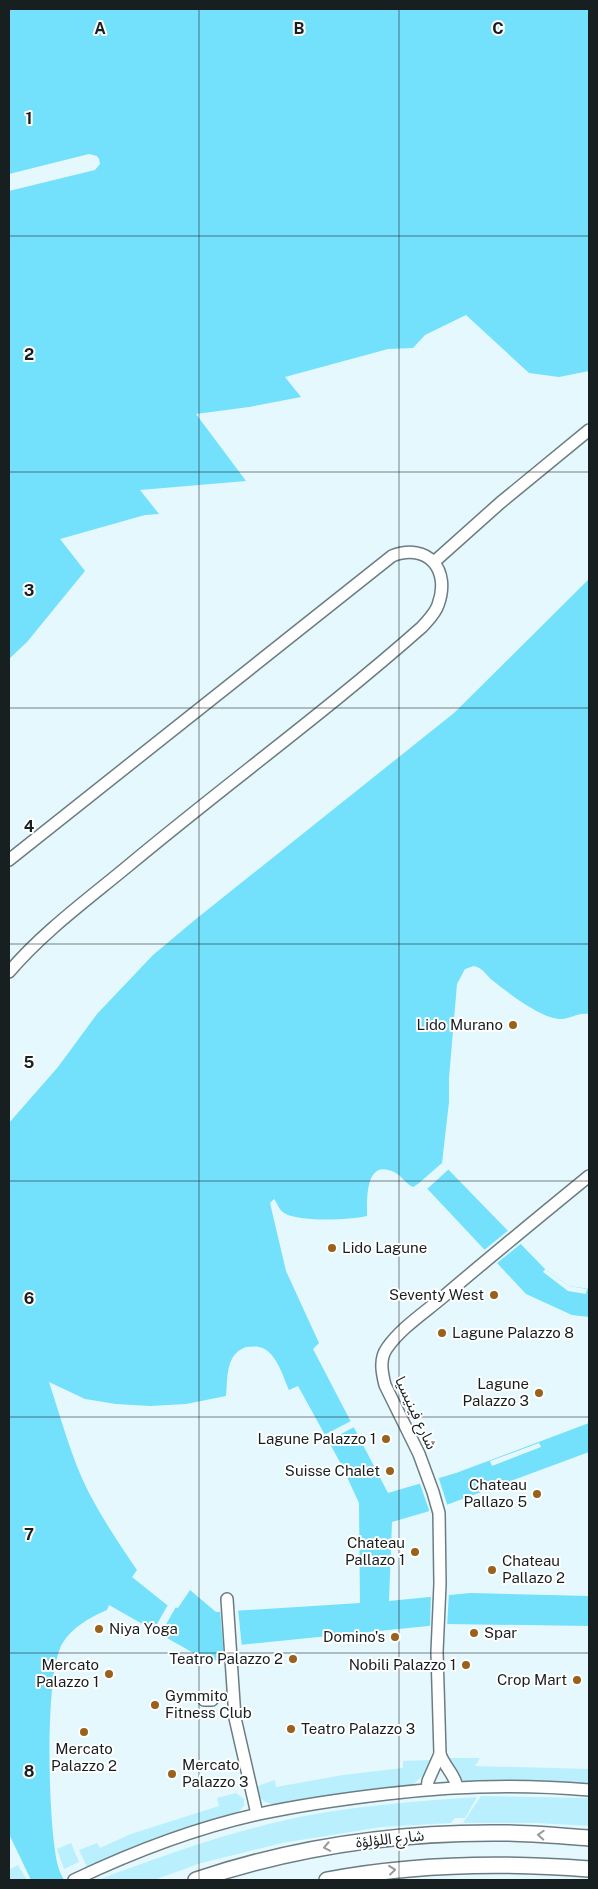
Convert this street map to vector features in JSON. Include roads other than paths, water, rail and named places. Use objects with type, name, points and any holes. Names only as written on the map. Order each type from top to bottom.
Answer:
[{"type":"main road","name":"شارع اللؤلؤة","points":[[196,1880],[262,1861],[318,1849],[412,1836],[503,1833],[589,1838]]},
{"type":"main road","name":"شارع اللؤلؤة","points":[[326,1880],[384,1871],[454,1865],[589,1869]]},
{"type":"street","points":[[434,562],[500,503],[589,430]]},
{"type":"street","points":[[9,860],[392,556],[409,552],[424,555],[440,569],[440,596],[432,616],[422,626],[280,745],[63,920],[9,972]]},
{"type":"street","name":"شارع فينيسيا","points":[[457,1787],[440,1754],[438,1652],[440,1519],[433,1492],[419,1454],[385,1384],[382,1375],[382,1359],[386,1349],[399,1334],[476,1268],[589,1176]]},
{"type":"street","points":[[227,1599],[233,1663],[235,1718],[257,1814]]},
{"type":"street","name":"شارع فينيسيا","points":[[427,1789],[428,1781],[440,1754]]},
{"type":"street","points":[[74,1880],[162,1843],[257,1814],[327,1801],[457,1787],[555,1787],[589,1790]]},
{"type":"water","points":[[9,9],[589,9],[589,371],[559,377],[529,373],[466,315],[425,335],[413,348],[388,349],[285,377],[301,397],[249,407],[196,414],[246,481],[140,490],[159,514],[145,515],[60,539],[85,571],[27,642],[9,659]]},
{"type":"water","points":[[589,579],[589,1014],[559,1019],[542,1014],[492,980],[480,968],[474,966],[465,969],[457,984],[449,1078],[449,1102],[442,1163],[545,1269],[569,1286],[589,1289],[589,1317],[572,1315],[526,1294],[421,1182],[413,1187],[394,1172],[385,1169],[373,1175],[368,1191],[367,1216],[338,1219],[294,1217],[284,1213],[274,1199],[270,1203],[286,1271],[319,1343],[313,1349],[388,1493],[456,1473],[589,1423],[589,1452],[433,1510],[392,1522],[389,1601],[470,1593],[589,1596],[589,1626],[448,1624],[239,1645],[211,1663],[109,1605],[107,1610],[87,1620],[66,1638],[56,1661],[50,1718],[50,1788],[58,1868],[64,1880],[31,1880],[9,1834],[9,1123],[58,1067],[97,1014],[153,955],[454,713]],"holes":[[[246,1347],[265,1349],[274,1358],[289,1390],[298,1386],[341,1464],[359,1503],[360,1603],[216,1612],[190,1590],[178,1608],[167,1605],[132,1577],[137,1570],[93,1501],[82,1478],[71,1451],[49,1382],[85,1399],[116,1404],[150,1406],[186,1404],[226,1396],[231,1361],[234,1355]]]},
{"type":"place","name":"Lido Murano","points":[[513,1025]]},
{"type":"place","name":"Lido Lagune","points":[[332,1248]]},
{"type":"place","name":"Seventy West","points":[[494,1295]]},
{"type":"place","name":"Lagune Palazzo 8","points":[[442,1333]]},
{"type":"place","name":"Lagune Palazzo 3","points":[[539,1393]]},
{"type":"place","name":"Lagune Palazzo 1","points":[[386,1439]]},
{"type":"place","name":"Suisse Chalet","points":[[390,1471]]},
{"type":"place","name":"Chateau Pallazo 5","points":[[537,1494]]},
{"type":"place","name":"Chateau Pallazo 1","points":[[415,1552]]},
{"type":"place","name":"Chateau Pallazo 2","points":[[492,1570]]},
{"type":"place","name":"Niya Yoga","points":[[99,1629]]},
{"type":"place","name":"Spar","points":[[474,1633]]},
{"type":"place","name":"Domino's","points":[[395,1637]]},
{"type":"place","name":"Teatro Palazzo 2","points":[[293,1659]]},
{"type":"place","name":"Nobili Palazzo 1","points":[[466,1665]]},
{"type":"place","name":"Mercato Palazzo 1","points":[[109,1674]]},
{"type":"place","name":"Crop Mart","points":[[577,1680]]},
{"type":"place","name":"Gymmito Fitness Club","points":[[155,1705]]},
{"type":"place","name":"Teatro Palazzo 3","points":[[291,1729]]},
{"type":"place","name":"Mercato Palazzo 2","points":[[84,1732]]},
{"type":"place","name":"Mercato Palazzo 3","points":[[172,1774]]}]
